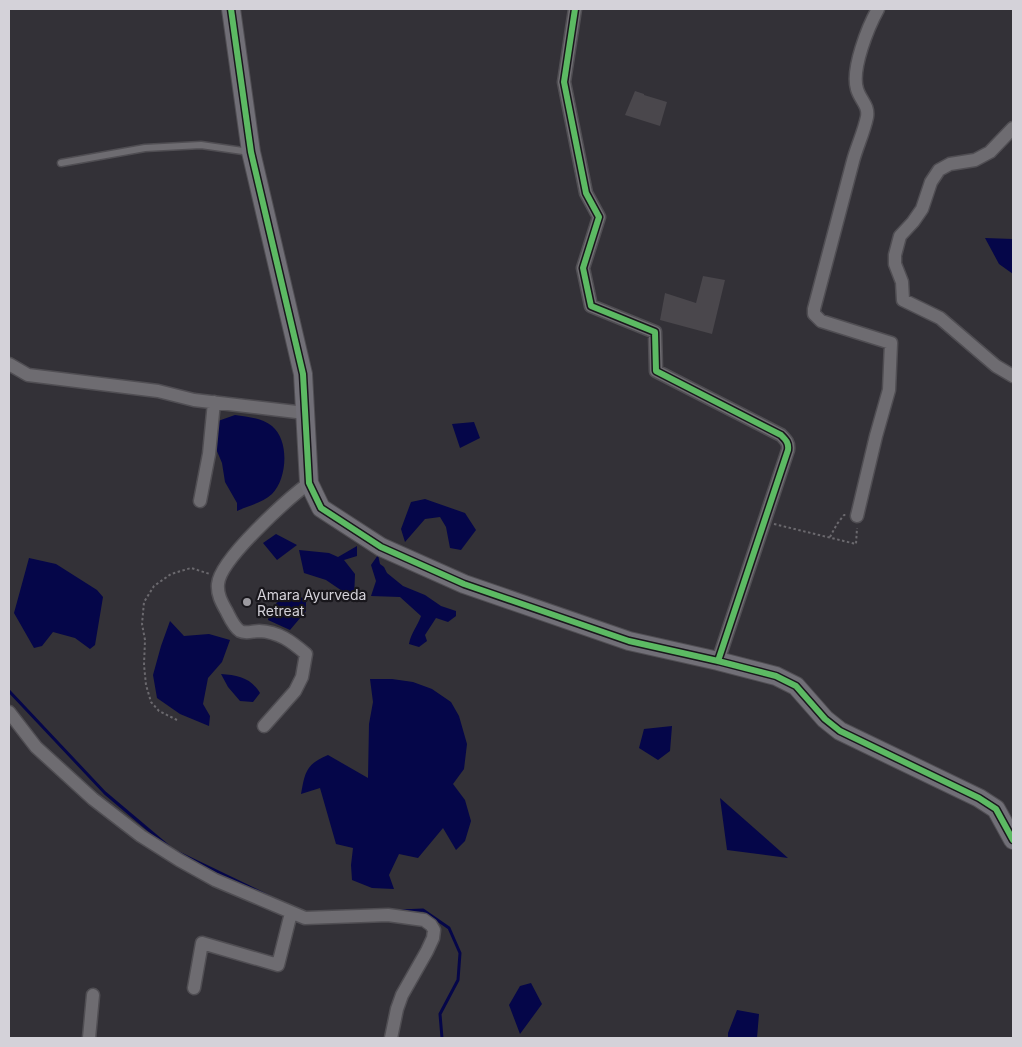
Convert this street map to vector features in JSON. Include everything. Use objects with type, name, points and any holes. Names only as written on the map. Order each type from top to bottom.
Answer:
[{"type":"street","points":[[231,9],[251,152],[303,374],[309,483],[321,508],[381,546],[464,584],[629,641],[776,676],[796,686],[825,720],[840,731],[979,798],[996,809],[1013,840]]},
{"type":"street","points":[[575,9],[564,82],[586,192],[599,217],[583,268],[591,306],[655,332],[656,371],[781,435],[786,439],[788,445],[788,450],[718,661]]},
{"type":"street","points":[[857,516],[889,390],[891,343],[821,321],[814,314],[814,309],[866,117],[866,103],[857,90],[856,82],[863,44],[870,23],[878,9]]},
{"type":"street","points":[[1013,128],[990,152],[975,160],[950,164],[939,170],[932,182],[922,209],[900,236],[895,255],[898,273],[902,282],[903,300],[940,318],[996,366],[1013,376]]},
{"type":"street","points":[[9,364],[28,375],[158,390],[194,400],[305,413]]},
{"type":"street","points":[[200,501],[209,454],[214,402]]},
{"type":"street","points":[[264,726],[295,691],[302,677],[306,654],[288,639],[260,631],[246,632],[238,629],[220,600],[219,577],[237,550],[288,499],[309,483]]},
{"type":"street","points":[[9,712],[36,747],[93,799],[141,836],[214,880],[305,918],[388,915],[424,920],[431,925],[434,930],[433,938],[402,995],[390,1035]]},
{"type":"street","points":[[194,988],[202,943],[278,965],[291,913]]},
{"type":"street","points":[[89,1038],[93,995]]},
{"type":"lane","points":[[61,163],[145,148],[201,145],[251,152]]},
{"type":"path","points":[[764,522],[830,538],[856,544],[857,516],[844,515],[830,538]]},
{"type":"path","points":[[177,720],[159,711],[151,702],[146,685],[144,665],[145,640],[142,624],[144,602],[154,586],[171,574],[191,568],[219,577]]},
{"type":"shaded area","points":[[985,238],[1013,239],[1013,274],[999,264]]},
{"type":"shaded area","points":[[235,415],[250,417],[268,423],[278,433],[284,450],[281,479],[272,494],[259,502],[237,511],[237,503],[225,482],[222,463],[214,444],[218,421]]},
{"type":"shaded area","points":[[474,422],[480,438],[460,448],[452,424]]},
{"type":"shaded area","points":[[425,499],[465,513],[476,530],[461,550],[450,548],[446,527],[440,517],[425,519],[405,542],[401,529],[411,502]]},
{"type":"shaded area","points":[[276,534],[297,545],[277,560],[263,543]]},
{"type":"shaded area","points":[[357,546],[357,556],[344,560],[355,574],[354,599],[326,580],[304,573],[299,550],[329,553],[338,557]]},
{"type":"shaded area","points":[[378,555],[380,564],[387,573],[403,586],[425,595],[441,606],[456,611],[456,616],[448,622],[436,618],[425,635],[427,641],[419,647],[409,644],[421,616],[400,597],[371,596],[376,581],[371,565]]},
{"type":"shaded area","points":[[29,558],[56,564],[97,590],[103,597],[95,645],[90,649],[75,638],[53,632],[42,646],[34,648],[14,613]]},
{"type":"shaded area","points":[[293,591],[306,601],[306,611],[290,630],[268,620],[277,602]]},
{"type":"shaded area","points":[[170,621],[184,636],[209,634],[230,640],[222,662],[208,678],[203,704],[210,716],[209,726],[180,714],[157,698],[153,675]]},
{"type":"shaded area","points":[[221,674],[244,678],[260,693],[253,702],[240,701],[228,687]]},
{"type":"shaded area","points":[[370,679],[392,679],[413,682],[432,689],[451,702],[459,716],[467,744],[464,769],[453,784],[465,800],[471,821],[465,841],[456,850],[443,828],[418,858],[399,854],[389,875],[394,889],[372,888],[352,880],[353,848],[336,844],[320,788],[301,794],[306,774],[311,765],[328,755],[368,778],[369,724],[373,702]]},
{"type":"shaded area","points":[[672,726],[670,751],[658,760],[639,748],[644,729]]},
{"type":"shaded area","points":[[720,798],[788,858],[727,850]]},
{"type":"shaded area","points":[[531,983],[542,1004],[520,1034],[509,1005],[520,986]]},
{"type":"shaded area","points":[[737,1010],[759,1014],[757,1038],[728,1038],[728,1033]]},
{"type":"building","points":[[635,91],[667,102],[660,126],[625,115]]},
{"type":"building","points":[[703,276],[725,280],[712,334],[660,320],[665,293],[696,303]]},
{"type":"waterway","points":[[9,691],[105,793],[169,847]]},
{"type":"waterway","points":[[177,852],[272,898]]},
{"type":"waterway","points":[[400,911],[423,910],[449,928],[460,953],[458,980],[440,1014],[442,1038]]},
{"type":"cycle path","points":[[231,9],[251,152],[303,374],[309,483],[321,508],[381,547],[464,584],[629,641],[776,676],[796,686],[825,719],[840,731],[979,798],[996,809],[1013,840]]},
{"type":"cycle path","points":[[575,9],[564,82],[586,193],[599,217],[583,268],[591,306],[655,332],[656,371],[781,435],[788,445],[788,450],[718,661]]},
{"type":"place","name":"Amara Ayurveda Retreat","points":[[247,602]]}]
